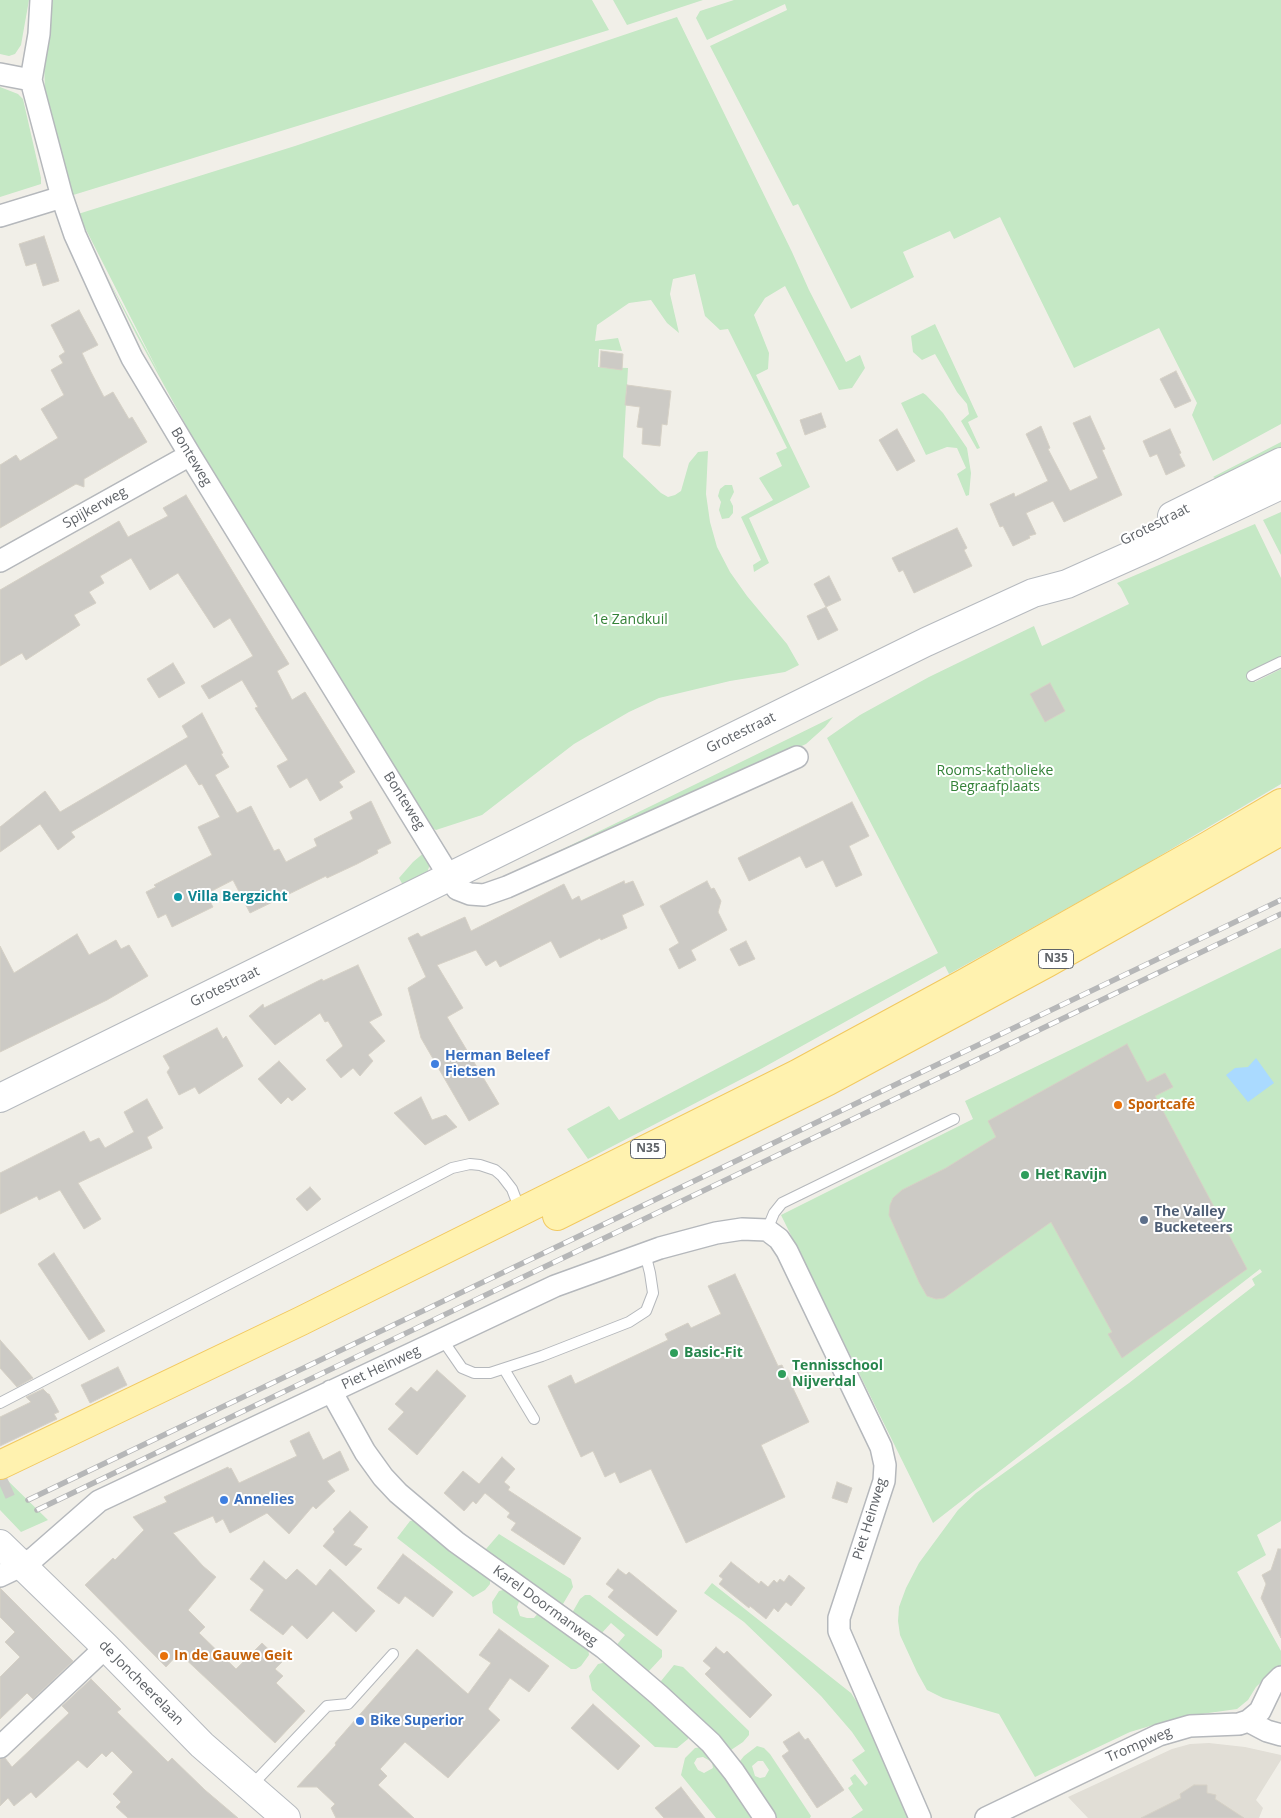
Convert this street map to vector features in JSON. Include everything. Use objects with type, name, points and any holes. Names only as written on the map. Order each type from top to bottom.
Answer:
[{"type":"main road","name":"N35","points":[[4,1473],[301,1321],[797,1074],[980,974],[1281,803]]},
{"type":"main road","name":"N35","points":[[4,1473],[342,1322],[828,1081],[1048,963],[1281,831]]},
{"type":"street","name":"Bonteweg","points":[[41,0],[39,34],[31,80],[62,197],[75,234],[132,358],[449,876]]},
{"type":"street","points":[[0,74],[31,80]]},
{"type":"street","points":[[0,216],[62,197]]},
{"type":"street","name":"Spijkerweg","points":[[0,562],[190,455]]},
{"type":"street","name":"Grotestraat","points":[[1033,593],[1064,571],[1281,462]]},
{"type":"street","name":"Grotestraat","points":[[0,1098],[918,646],[1033,593],[1067,584],[1281,485]]},
{"type":"street","points":[[449,876],[457,889],[470,894],[484,895],[507,887],[797,757]]},
{"type":"street","name":"Piet Heinweg","points":[[8,1572],[47,1547],[99,1501],[555,1286],[645,1253],[716,1233],[742,1229],[767,1230],[779,1239],[787,1251],[881,1447],[885,1465],[884,1481],[838,1618],[839,1631],[920,1818]]},
{"type":"street","name":"Karel Doormanweg","points":[[331,1391],[365,1452],[383,1477],[398,1493],[456,1542],[604,1648],[659,1695],[711,1743],[734,1772],[765,1818]]},
{"type":"street","name":"de Joncheerelaan","points":[[0,1544],[8,1572],[286,1818]]},
{"type":"street","points":[[0,1747],[99,1653]]},
{"type":"street","points":[[1281,1677],[1272,1686],[1260,1711],[1248,1721],[1267,1731],[1281,1735]]},
{"type":"street","name":"Trompweg","points":[[986,1818],[1158,1735],[1190,1726],[1239,1724],[1248,1721]]},
{"type":"lane","points":[[1252,676],[1281,662]]},
{"type":"lane","points":[[767,1230],[774,1213],[782,1203],[954,1119]]},
{"type":"lane","points":[[0,1403],[452,1168],[470,1164],[495,1170],[512,1189],[521,1213]]},
{"type":"lane","points":[[442,1339],[462,1368],[474,1373],[490,1373],[629,1322],[646,1311],[653,1293],[645,1253]]},
{"type":"lane","points":[[504,1369],[534,1419]]},
{"type":"lane","points":[[250,1786],[327,1706],[348,1704],[393,1654]]},
{"type":"shaded area","points":[[1209,1743],[1245,1747],[1281,1755],[1281,1760],[1256,1800],[1263,1808],[1259,1818],[1088,1818],[1068,1797],[1172,1749],[1190,1744]]},
{"type":"green space","points":[[0,0],[29,0],[21,45],[15,54],[9,56],[0,54]]},
{"type":"green space","points":[[52,0],[592,0],[609,30],[70,196],[45,91],[44,62]]},
{"type":"green space","points":[[613,0],[703,0],[627,25]]},
{"type":"green space","points":[[734,0],[1281,0],[1281,424],[1213,461],[1192,415],[1197,403],[1159,328],[1074,368],[1000,217],[954,239],[950,231],[903,252],[914,277],[851,309],[798,204],[793,206],[710,46],[787,10],[785,4],[707,40],[696,18],[700,11]]},
{"type":"green space","name":"1e Zandkuil","points":[[677,17],[809,290],[846,362],[860,355],[865,368],[852,388],[839,390],[785,286],[765,298],[754,315],[769,353],[768,369],[756,375],[810,487],[749,518],[769,563],[754,572],[753,565],[761,560],[741,517],[773,500],[759,478],[782,466],[776,453],[787,448],[728,329],[720,330],[705,316],[695,274],[673,279],[670,294],[679,333],[667,323],[651,300],[629,303],[597,325],[595,341],[618,338],[622,351],[599,349],[598,367],[628,368],[623,457],[661,493],[668,497],[681,491],[689,463],[698,452],[708,451],[706,494],[710,522],[717,547],[730,572],[747,596],[787,644],[799,665],[785,672],[730,681],[659,698],[629,712],[574,744],[482,815],[436,830],[432,828],[212,473],[136,334],[104,271],[161,377],[78,214],[295,146]]},
{"type":"green space","points":[[0,87],[18,94],[23,99],[41,184],[0,197]]},
{"type":"green space","points":[[935,324],[978,417],[968,422],[980,448],[977,449],[961,421],[969,414],[967,404],[957,392],[935,354],[922,360],[913,352],[911,336]]},
{"type":"green space","points":[[923,393],[943,413],[967,448],[971,473],[969,495],[966,496],[957,474],[966,468],[957,448],[947,447],[926,455],[901,403]]},
{"type":"green space","points":[[1281,442],[1281,457],[1219,480],[1213,477]]},
{"type":"green space","points":[[725,485],[732,485],[734,492],[730,500],[733,506],[733,513],[729,518],[722,519],[719,510],[721,502],[718,496],[720,489]]},
{"type":"green space","points":[[1281,512],[1281,555],[1263,520]]},
{"type":"green space","name":"Rooms-katholieke Begraafplaats","points":[[1255,524],[1281,578],[1281,657],[1250,672],[1255,682],[1281,669],[1281,784],[1136,870],[949,974],[945,966],[759,1070],[588,1159],[567,1129],[609,1106],[619,1120],[938,953],[827,738],[860,715],[929,677],[1034,626],[1042,646],[1129,604],[1117,583]]},
{"type":"green space","points":[[833,717],[806,744],[612,834],[518,871]]},
{"type":"green space","points":[[426,851],[430,864],[427,873],[404,887],[399,878]]},
{"type":"green space","points":[[1281,948],[1281,1521],[1257,1535],[1266,1555],[1237,1572],[1281,1651],[1281,1666],[1256,1687],[1248,1700],[1237,1709],[1180,1717],[1130,1732],[1035,1777],[999,1714],[943,1698],[927,1690],[900,1635],[899,1607],[906,1588],[919,1563],[958,1510],[976,1493],[1129,1383],[1255,1285],[1252,1279],[1262,1272],[1260,1269],[933,1523],[781,1215],[973,1119],[965,1101]]},
{"type":"green space","points":[[0,1473],[48,1520],[21,1532],[0,1510]]},
{"type":"green space","points":[[415,1520],[490,1577],[490,1584],[485,1590],[473,1597],[397,1538],[410,1521]]},
{"type":"green space","points":[[499,1534],[571,1579],[573,1587],[563,1604],[559,1605],[485,1553],[486,1549]]},
{"type":"green space","points":[[712,1583],[851,1693],[862,1710],[911,1818],[851,1818],[863,1810],[848,1788],[853,1784],[850,1778],[855,1774],[865,1786],[868,1783],[852,1760],[865,1751],[852,1732],[821,1696],[744,1622],[704,1593]]},
{"type":"green space","points":[[507,1589],[520,1599],[517,1607],[520,1616],[534,1618],[539,1612],[588,1648],[589,1655],[581,1666],[571,1669],[493,1613],[492,1602],[499,1591]]},
{"type":"green space","points":[[585,1595],[590,1595],[662,1650],[662,1657],[649,1671],[643,1671],[614,1648],[625,1635],[611,1623],[600,1635],[572,1613],[580,1599]]},
{"type":"green space","points":[[607,1662],[688,1733],[688,1739],[677,1748],[655,1747],[592,1690],[589,1676],[598,1664]]},
{"type":"green space","points":[[674,1665],[683,1667],[749,1731],[749,1735],[743,1742],[731,1750],[726,1749],[662,1688],[661,1681]]},
{"type":"green space","points":[[757,1746],[764,1748],[770,1754],[811,1816],[810,1818],[774,1818],[740,1766],[740,1761]],"holes":[[[758,1761],[763,1761],[769,1770],[765,1777],[760,1778],[755,1776],[752,1766]]]},
{"type":"green space","points":[[703,1747],[755,1818],[716,1818],[681,1775],[685,1758],[695,1748]],"holes":[[[703,1757],[712,1762],[713,1768],[704,1773],[698,1770],[694,1763],[697,1758]]]},
{"type":"water","points":[[1256,1058],[1274,1083],[1248,1102],[1226,1075],[1235,1068],[1248,1067]]},
{"type":"building","points":[[44,236],[59,281],[43,286],[36,263],[26,266],[19,244]]},
{"type":"building","points":[[79,310],[98,345],[82,353],[91,372],[104,397],[113,392],[129,419],[132,417],[147,442],[84,479],[84,487],[76,484],[0,528],[0,465],[16,455],[20,461],[58,438],[41,409],[64,395],[51,370],[63,363],[59,356],[65,352],[51,325]]},
{"type":"building","points":[[601,351],[623,354],[622,370],[600,367]]},
{"type":"building","points":[[1176,371],[1191,401],[1175,408],[1160,379]]},
{"type":"building","points":[[627,385],[671,391],[667,425],[662,424],[660,446],[642,444],[643,428],[637,427],[640,407],[625,405]]},
{"type":"building","points":[[821,413],[826,427],[805,435],[800,420]]},
{"type":"building","points":[[1090,416],[1105,449],[1102,450],[1122,495],[1064,522],[1053,501],[1026,513],[1036,534],[1013,546],[1003,526],[1000,527],[990,504],[1014,493],[1015,497],[1048,481],[1026,434],[1041,426],[1050,448],[1048,449],[1070,491],[1098,478],[1073,423]]},
{"type":"building","points":[[897,429],[915,461],[897,471],[879,440]]},
{"type":"building","points":[[1170,429],[1185,466],[1166,475],[1157,454],[1150,457],[1143,441]]},
{"type":"building","points":[[186,495],[289,664],[277,671],[292,700],[305,692],[355,772],[339,782],[343,787],[320,801],[307,778],[290,788],[277,766],[288,760],[255,708],[258,707],[242,680],[209,699],[201,686],[253,656],[230,618],[214,628],[178,573],[150,590],[131,558],[100,576],[104,583],[89,592],[96,603],[74,615],[80,625],[26,660],[22,653],[0,666],[0,590],[119,521],[128,537],[168,516],[163,508]]},
{"type":"building","points":[[957,528],[967,548],[964,550],[972,566],[914,593],[903,570],[899,572],[892,558]]},
{"type":"building","points":[[829,576],[841,600],[826,607],[814,584]]},
{"type":"building","points":[[826,607],[838,630],[818,640],[807,616]]},
{"type":"building","points":[[173,663],[185,683],[159,698],[147,679]]},
{"type":"building","points":[[1050,683],[1065,711],[1045,722],[1030,694]]},
{"type":"building","points":[[202,713],[229,767],[215,775],[237,813],[251,806],[274,851],[279,849],[286,862],[317,846],[314,839],[353,819],[350,812],[371,801],[391,843],[377,850],[378,853],[357,864],[327,878],[326,876],[250,913],[233,880],[206,894],[213,907],[172,927],[166,914],[158,918],[146,892],[156,887],[154,885],[212,855],[198,827],[220,817],[202,784],[199,785],[186,764],[71,832],[75,837],[58,850],[40,824],[0,852],[0,827],[45,791],[60,812],[188,737],[182,726]]},
{"type":"building","points":[[852,802],[869,836],[849,846],[862,875],[836,887],[823,860],[806,868],[800,856],[749,881],[738,858]]},
{"type":"building","points":[[624,881],[625,884],[633,881],[644,905],[622,915],[627,928],[601,940],[600,938],[560,958],[551,941],[500,967],[496,960],[486,966],[476,950],[437,965],[463,1008],[447,1017],[499,1104],[469,1121],[421,1038],[408,988],[426,977],[408,938],[418,933],[421,937],[465,917],[471,931],[564,884],[572,900],[579,896],[581,901]]},
{"type":"building","points":[[707,881],[711,889],[714,888],[721,901],[718,912],[727,930],[691,950],[696,960],[679,969],[669,949],[679,943],[660,906]]},
{"type":"building","points":[[77,934],[89,955],[116,940],[121,949],[129,945],[148,976],[107,1000],[0,1052],[0,946],[14,973]]},
{"type":"building","points":[[746,941],[755,959],[739,966],[730,949]]},
{"type":"building","points":[[358,965],[382,1015],[369,1022],[385,1041],[368,1055],[373,1061],[360,1076],[353,1068],[341,1078],[326,1060],[343,1046],[328,1021],[325,1022],[320,1013],[275,1045],[249,1016],[263,1004],[264,1008],[322,979],[323,981]]},
{"type":"building","points":[[217,1028],[223,1039],[226,1036],[243,1066],[199,1094],[195,1087],[179,1095],[167,1072],[170,1068],[163,1056]]},
{"type":"building","points":[[1127,1044],[1147,1082],[1165,1073],[1173,1087],[1155,1096],[1247,1269],[1122,1358],[1108,1334],[1112,1332],[1051,1222],[944,1298],[936,1299],[927,1296],[889,1215],[893,1198],[902,1190],[946,1168],[996,1137],[988,1121]]},
{"type":"building","points":[[279,1061],[306,1089],[292,1101],[288,1097],[281,1104],[258,1079]]},
{"type":"building","points":[[421,1097],[432,1120],[446,1115],[457,1127],[425,1145],[394,1113]]},
{"type":"building","points":[[147,1099],[163,1128],[147,1137],[152,1148],[78,1183],[101,1219],[84,1229],[60,1190],[39,1200],[37,1196],[0,1214],[0,1173],[84,1131],[90,1142],[99,1138],[105,1148],[134,1132],[124,1112]]},
{"type":"building","points":[[310,1187],[321,1199],[307,1211],[296,1199]]},
{"type":"building","points":[[54,1253],[105,1331],[89,1340],[38,1264]]},
{"type":"building","points":[[735,1274],[778,1366],[782,1365],[809,1422],[761,1445],[785,1497],[686,1543],[651,1469],[620,1483],[615,1472],[605,1477],[593,1451],[581,1457],[548,1386],[571,1375],[575,1384],[668,1340],[665,1334],[688,1323],[691,1328],[721,1314],[708,1286]]},
{"type":"building","points":[[0,1340],[33,1378],[17,1387],[0,1368]]},
{"type":"building","points":[[118,1367],[127,1385],[90,1403],[81,1385]]},
{"type":"building","points":[[437,1370],[466,1396],[417,1455],[388,1429],[404,1412],[395,1404],[411,1387],[417,1392]]},
{"type":"building","points":[[43,1389],[49,1394],[59,1412],[54,1414],[57,1419],[0,1446],[0,1417],[31,1402],[26,1397]]},
{"type":"building","points":[[309,1432],[323,1460],[340,1451],[349,1470],[327,1481],[335,1491],[316,1509],[313,1506],[289,1534],[267,1513],[230,1533],[223,1519],[216,1523],[213,1516],[173,1533],[203,1566],[216,1577],[188,1610],[205,1627],[199,1633],[236,1669],[262,1643],[282,1662],[275,1669],[283,1676],[276,1683],[305,1711],[275,1743],[179,1653],[166,1667],[85,1585],[113,1558],[115,1560],[144,1530],[133,1517],[167,1502],[164,1497],[228,1467],[229,1469],[231,1468],[239,1483],[297,1456],[290,1441]]},
{"type":"building","points":[[502,1457],[515,1469],[504,1482],[510,1487],[508,1490],[581,1538],[564,1565],[511,1530],[516,1523],[507,1517],[510,1513],[485,1493],[476,1504],[473,1501],[464,1511],[444,1493],[463,1471],[479,1484]]},
{"type":"building","points":[[837,1482],[852,1488],[847,1503],[832,1498]]},
{"type":"building","points":[[350,1511],[368,1527],[353,1545],[362,1549],[346,1566],[323,1546],[335,1532],[333,1529]]},
{"type":"building","points":[[1278,1549],[1281,1549],[1281,1638],[1261,1598],[1266,1584],[1262,1575],[1271,1570]]},
{"type":"building","points":[[403,1554],[453,1592],[433,1617],[405,1596],[399,1604],[377,1588]]},
{"type":"building","points":[[264,1561],[286,1580],[297,1569],[316,1586],[330,1569],[375,1611],[356,1632],[333,1611],[307,1639],[292,1625],[283,1635],[250,1610],[264,1590],[250,1579]]},
{"type":"building","points":[[731,1562],[759,1584],[761,1581],[768,1587],[774,1580],[777,1583],[780,1579],[784,1582],[789,1575],[805,1588],[791,1606],[786,1602],[778,1612],[774,1608],[766,1619],[719,1584],[723,1579],[719,1576]]},
{"type":"building","points":[[618,1569],[626,1575],[629,1572],[677,1611],[657,1636],[608,1597],[614,1590],[606,1584]]},
{"type":"building","points":[[0,1588],[73,1661],[33,1699],[27,1693],[0,1719],[0,1677],[20,1657],[5,1642],[15,1632],[0,1617]]},
{"type":"building","points":[[499,1629],[549,1666],[529,1692],[510,1678],[488,1709],[500,1720],[448,1778],[405,1742],[380,1769],[387,1776],[378,1785],[414,1818],[336,1818],[331,1808],[335,1804],[317,1787],[297,1787],[336,1745],[335,1743],[417,1649],[468,1694],[491,1663],[479,1655]]},
{"type":"building","points":[[716,1647],[724,1654],[727,1651],[772,1695],[750,1718],[705,1674],[711,1668],[703,1661]]},
{"type":"building","points":[[91,1679],[121,1709],[117,1712],[168,1762],[172,1758],[238,1818],[128,1818],[116,1807],[121,1802],[113,1794],[133,1772],[112,1751],[106,1757],[102,1753],[87,1768],[78,1760],[36,1798],[31,1792],[14,1806],[8,1798],[0,1806],[0,1759],[5,1758],[12,1767],[69,1713],[62,1706]]},
{"type":"building","points":[[593,1704],[640,1746],[618,1770],[571,1728]]},
{"type":"building","points":[[799,1732],[805,1740],[808,1738],[844,1790],[817,1808],[782,1756],[789,1751],[783,1742]]},
{"type":"building","points":[[1194,1785],[1207,1785],[1207,1793],[1216,1795],[1215,1799],[1244,1818],[1141,1818],[1181,1798],[1180,1794]]},
{"type":"building","points":[[681,1787],[705,1818],[664,1818],[655,1808]]},
{"type":"tunnel","points":[[0,1486],[9,1482]]},
{"type":"railway","points":[[28,1500],[1281,900]]},
{"type":"railway","points":[[37,1510],[1281,914]]},
{"type":"place","name":"Villa Bergzicht","points":[[178,897]]},
{"type":"place","name":"Herman Beleef Fietsen","points":[[435,1064]]},
{"type":"place","name":"Sportcafé","points":[[1118,1105]]},
{"type":"place","name":"Het Ravijn","points":[[1025,1175]]},
{"type":"place","name":"The Valley Bucketeers","points":[[1144,1220]]},
{"type":"place","name":"Basic-Fit","points":[[674,1353]]},
{"type":"place","name":"Tennisschool Nijverdal","points":[[782,1374]]},
{"type":"place","name":"Annelies","points":[[224,1500]]},
{"type":"place","name":"In de Gauwe Geit","points":[[164,1656]]},
{"type":"place","name":"Bike Superior","points":[[360,1721]]}]
